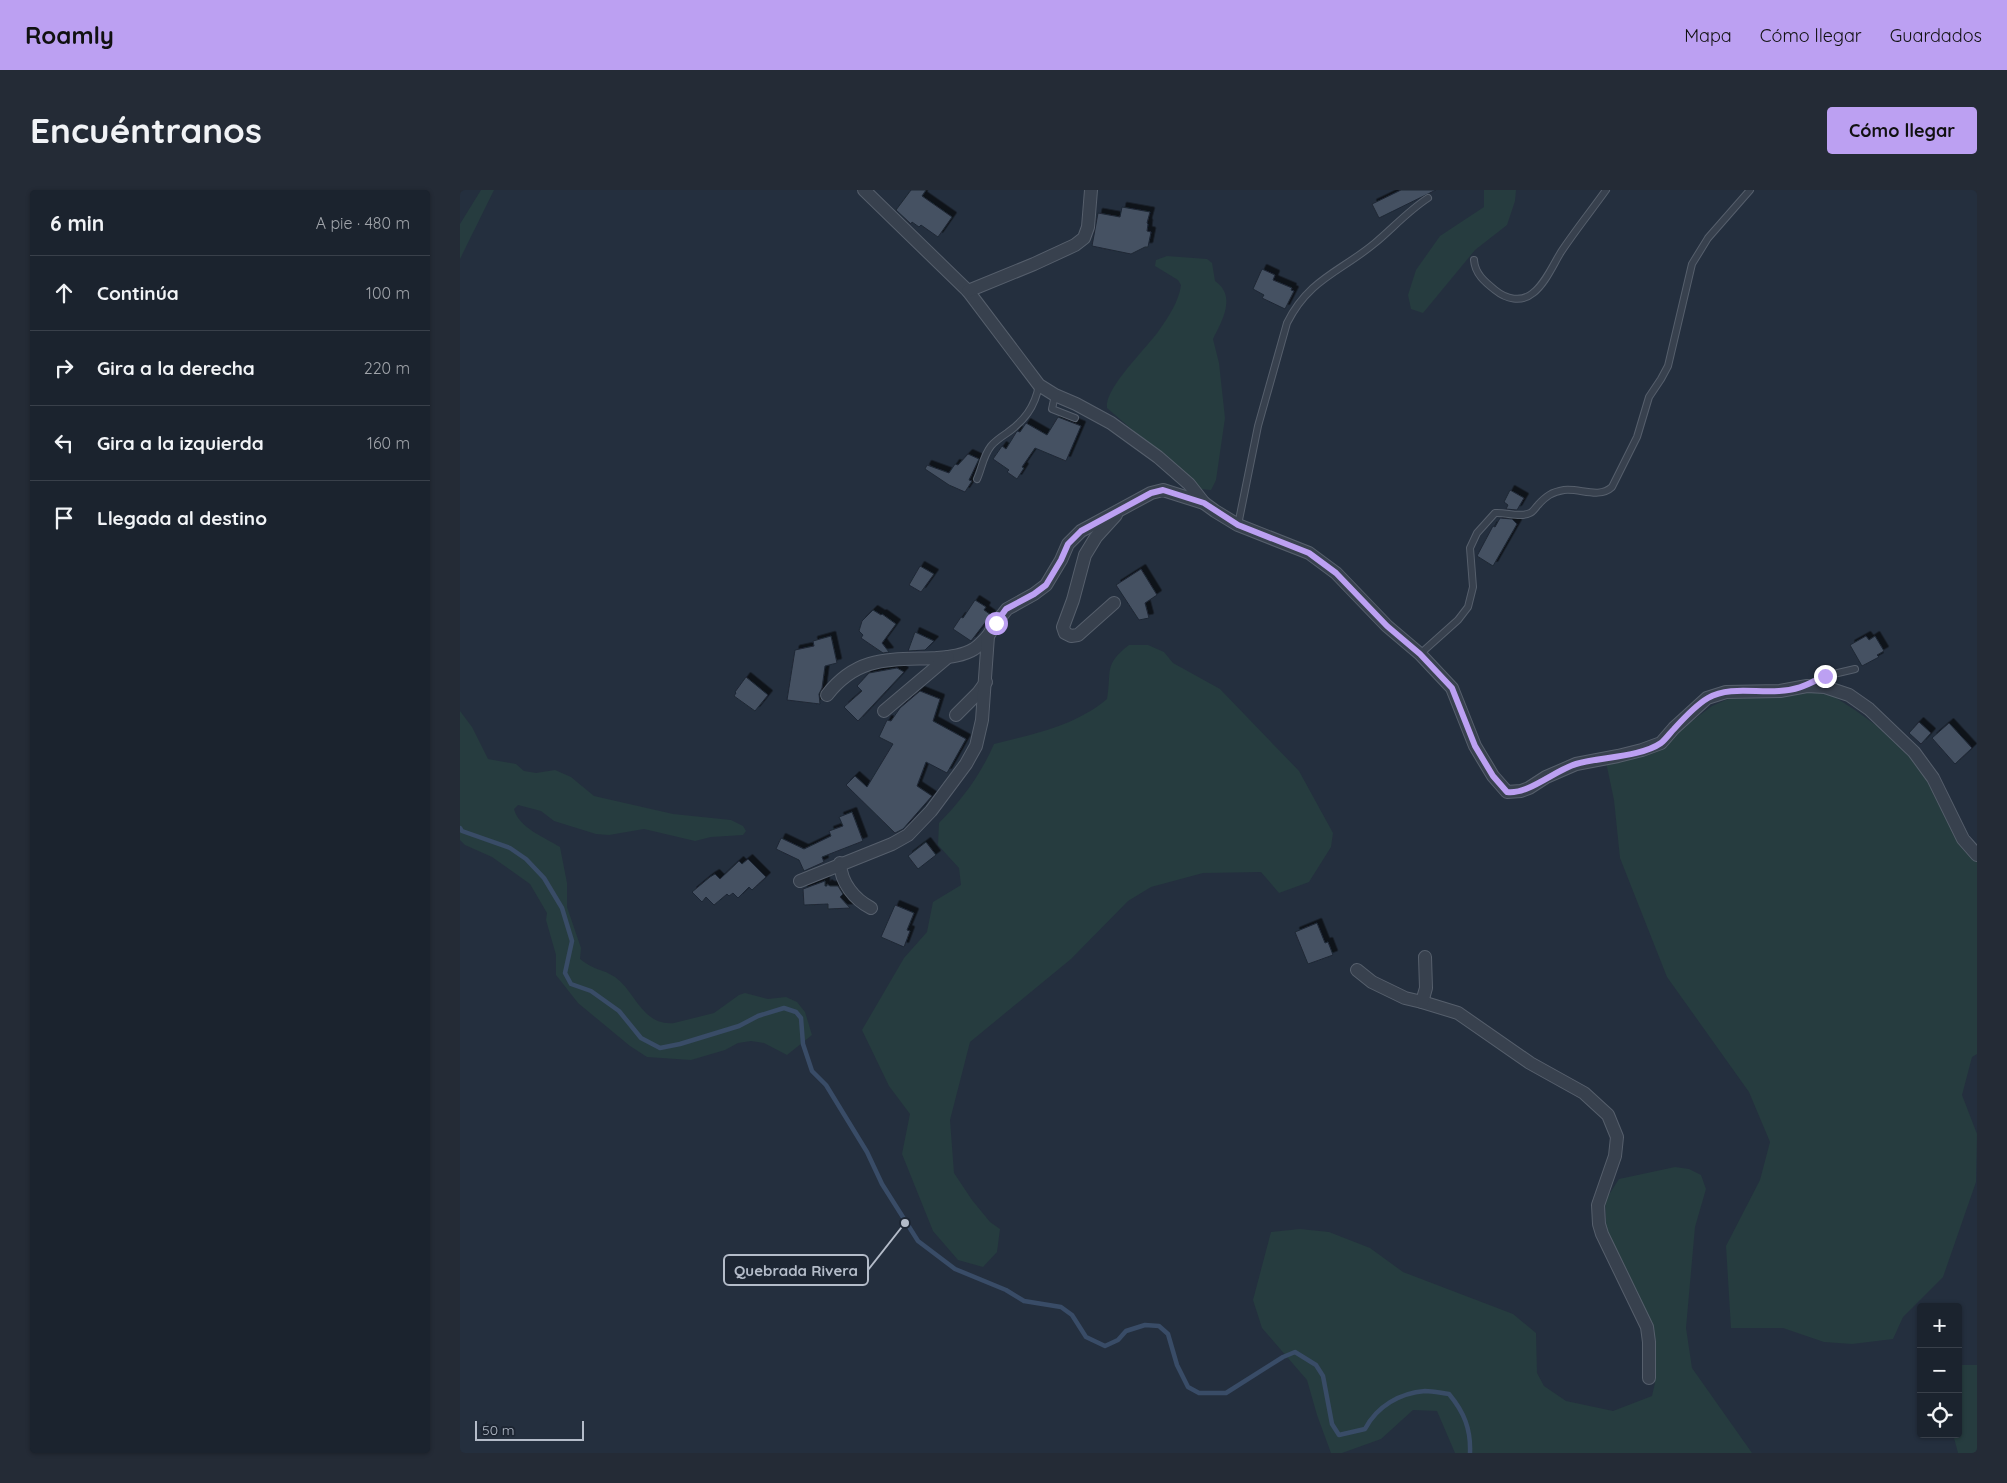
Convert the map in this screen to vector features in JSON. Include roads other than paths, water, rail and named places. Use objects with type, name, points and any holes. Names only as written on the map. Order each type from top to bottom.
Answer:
[{"type":"street","points":[[864,190],[968,291],[1039,385],[1111,423],[1158,457],[1189,484],[1204,503]]},
{"type":"street","points":[[968,291],[1034,264],[1075,245],[1084,238],[1088,227],[1091,190]]},
{"type":"street","points":[[827,695],[844,678],[862,665],[880,661],[948,657],[973,649],[988,636],[1006,609],[1034,594],[1046,585],[1068,544],[1081,531],[1151,493],[1163,490],[1204,503],[1238,525],[1284,542],[1316,558],[1336,573],[1387,626],[1420,654],[1452,688],[1475,746],[1493,776],[1507,792],[1512,793],[1529,788],[1546,777],[1576,764],[1642,750],[1661,743],[1674,728],[1708,698],[1726,692],[1780,691],[1807,686],[1825,687],[1849,695],[1869,709],[1914,752],[1933,778],[1963,839],[1977,855]]},
{"type":"street","points":[[1114,603],[1078,635],[1071,636],[1065,632],[1063,627],[1073,600],[1085,555],[1096,537],[1119,510]]},
{"type":"street","points":[[800,881],[840,863],[892,844],[908,835],[931,811],[966,764],[976,746],[982,720],[988,636]]},
{"type":"street","points":[[884,711],[948,657]]},
{"type":"street","points":[[956,715],[986,682]]},
{"type":"street","points":[[840,863],[841,872],[849,890],[871,908]]},
{"type":"street","points":[[1422,1002],[1426,988],[1426,957]]},
{"type":"street","points":[[1358,970],[1372,982],[1405,998],[1458,1013],[1530,1063],[1584,1093],[1608,1115],[1617,1137],[1615,1156],[1598,1205],[1599,1224],[1647,1328],[1649,1378]]},
{"type":"lane","points":[[1474,260],[1475,269],[1482,278],[1504,297],[1518,299],[1533,294],[1540,287],[1562,251],[1606,190]]},
{"type":"lane","points":[[1420,654],[1458,620],[1468,607],[1473,587],[1470,548],[1477,533],[1491,516],[1495,513],[1506,512],[1516,515],[1530,513],[1549,494],[1565,490],[1599,493],[1607,492],[1612,487],[1636,437],[1649,397],[1668,366],[1692,264],[1708,238],[1750,190]]},
{"type":"lane","points":[[1238,525],[1258,426],[1287,323],[1294,308],[1304,295],[1327,275],[1369,248],[1414,206],[1428,198]]},
{"type":"lane","points":[[977,479],[983,460],[990,447],[1019,424],[1031,409],[1037,396],[1039,385]]},
{"type":"lane","points":[[1055,395],[1052,409],[1075,418]]},
{"type":"lane","points":[[1807,686],[1825,676],[1855,669]]},
{"type":"waterway","points":[[460,828],[462,831],[510,848],[526,859],[544,878],[562,908],[572,941],[565,973],[571,984],[591,991],[619,1011],[641,1038],[660,1048],[680,1044],[739,1026],[758,1016],[784,1008],[796,1012],[801,1018],[803,1044],[812,1071],[826,1085],[867,1152],[882,1184],[918,1241],[955,1269],[1006,1290],[1024,1301],[1061,1307],[1072,1315],[1086,1337],[1105,1346],[1118,1340],[1126,1331],[1145,1325],[1159,1326],[1168,1334],[1177,1365],[1188,1387],[1199,1393],[1226,1393],[1283,1357],[1295,1352],[1316,1365],[1323,1376],[1332,1424],[1339,1435],[1365,1429],[1383,1407],[1398,1398],[1425,1391],[1449,1394],[1459,1407],[1466,1421],[1470,1453]]},
{"type":"place","name":"Quebrada Rivera","points":[[905,1223]]}]
